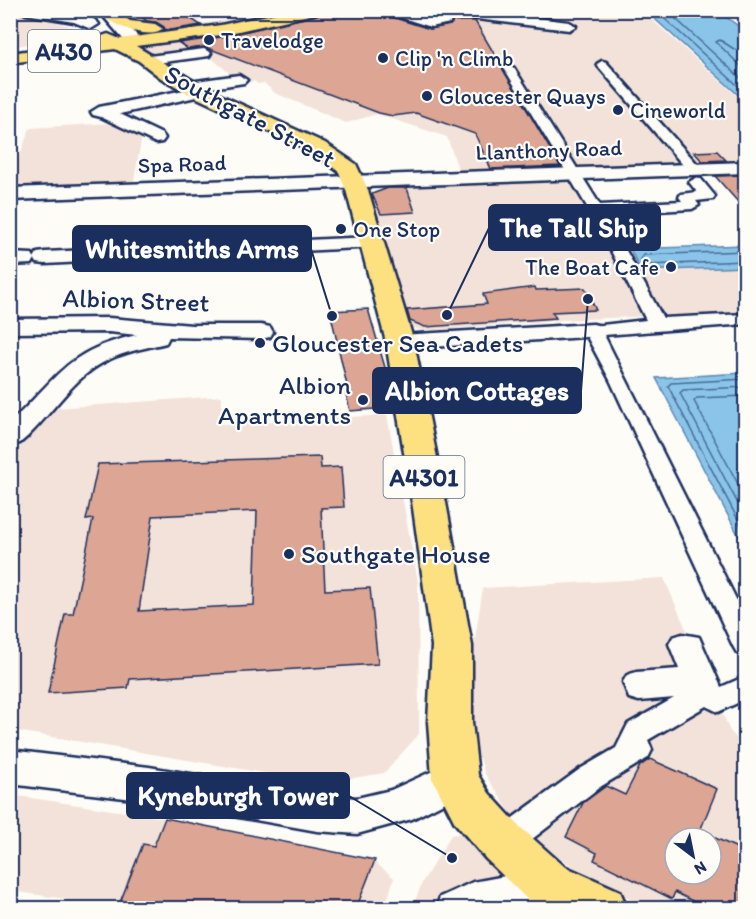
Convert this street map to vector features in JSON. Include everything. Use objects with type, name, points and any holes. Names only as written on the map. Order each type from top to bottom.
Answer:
[{"type":"main road","points":[[26,11],[75,10]]},
{"type":"main road","name":"A430","points":[[10,56],[279,10]]},
{"type":"main road","points":[[104,11],[126,25],[139,28],[190,27],[233,22],[295,10]]},
{"type":"main road","name":"A430","points":[[10,56],[118,38],[249,25],[314,10]]},
{"type":"main road","points":[[26,11],[78,18],[118,38]]},
{"type":"main road","name":"Southgate Street","points":[[104,11],[100,14],[118,38],[167,74],[194,90],[318,147],[348,169],[354,181],[399,342],[452,646],[450,722],[455,778]]},
{"type":"main road","name":"A4301","points":[[455,778],[472,808],[502,843],[546,883],[602,909]]},
{"type":"street","points":[[384,10],[422,17]]},
{"type":"street","points":[[406,10],[436,23],[445,20],[442,16],[480,15],[569,26]]},
{"type":"street","points":[[118,38],[204,52]]},
{"type":"street","points":[[595,210],[692,205],[686,197],[708,196],[695,175],[602,64]]},
{"type":"street","points":[[509,68],[574,173],[657,324]]},
{"type":"street","points":[[156,138],[98,109],[240,80]]},
{"type":"street","name":"Llanthony Road","points":[[354,181],[574,173],[695,175],[746,167]]},
{"type":"street","name":"Spa Road","points":[[10,194],[354,181]]},
{"type":"street","points":[[27,259],[80,253],[371,243]]},
{"type":"street","points":[[399,342],[593,331],[657,324],[746,319]]},
{"type":"street","name":"Albion Street","points":[[10,326],[109,325],[192,332],[261,332]]},
{"type":"street","points":[[593,331],[619,380],[746,646]]},
{"type":"street","points":[[10,437],[33,416],[73,371],[93,357],[124,345],[192,332]]},
{"type":"street","points":[[502,843],[590,778],[634,752],[638,732],[701,696],[697,686],[639,690],[636,682],[696,678],[682,644],[690,644],[711,694],[718,701],[746,686]]},
{"type":"street","points":[[10,767],[149,784],[317,813],[357,816],[398,806],[455,778]]},
{"type":"street","points":[[452,909],[473,897],[546,883]]},
{"type":"shaded area","points":[[120,11],[261,11],[165,26],[137,24]]},
{"type":"shaded area","name":"Gloucester Quays","points":[[279,11],[642,11],[745,103],[745,163],[461,177],[447,137],[377,114],[346,123],[275,93],[264,83],[258,84],[254,81],[241,83],[201,49],[145,57],[141,47],[129,36]]},
{"type":"shaded area","points":[[11,12],[73,27],[34,43],[11,47]]},
{"type":"shaded area","points":[[112,123],[142,136],[133,186],[11,191],[10,181],[30,128]]},
{"type":"shaded area","points":[[584,178],[630,249],[641,271],[745,267],[745,312],[561,320],[423,331],[411,327],[375,230],[370,195],[392,186]]},
{"type":"shaded area","points":[[222,396],[221,424],[387,415],[418,582],[419,734],[384,773],[323,783],[11,730],[10,446],[27,434],[47,411],[56,408]]},
{"type":"shaded area","points":[[664,578],[730,731],[745,748],[745,908],[650,908],[612,891],[556,856],[513,817],[485,774],[471,729],[472,658],[483,588]]},
{"type":"shaded area","points":[[11,795],[165,818],[371,859],[394,878],[385,908],[63,908],[66,899],[11,891]]},
{"type":"shaded area","points":[[470,831],[509,874],[562,908],[412,908],[423,881],[451,835]]},
{"type":"water","points":[[646,11],[718,11],[745,31],[745,101]]},
{"type":"water","points":[[745,245],[745,267],[641,271],[630,249]]},
{"type":"water","points":[[746,373],[745,548],[656,378]]},
{"type":"building","points":[[132,10],[177,10],[201,25],[164,31],[164,27],[156,22],[147,21]]},
{"type":"building","name":"Gloucester Quays","points":[[339,10],[369,10],[430,29],[450,25],[453,21],[475,21],[560,166],[491,169],[475,134],[416,113],[393,116],[379,113],[205,47],[188,49],[179,43],[221,37]]},
{"type":"building","points":[[717,151],[726,160],[702,161],[694,152]]},
{"type":"building","points":[[746,175],[746,211],[715,176]]},
{"type":"building","points":[[388,188],[407,188],[415,212],[381,214],[372,194]]},
{"type":"building","points":[[535,287],[536,290],[585,288],[596,310],[552,312],[556,318],[425,327],[410,321],[407,310],[487,304],[483,294]]},
{"type":"building","points":[[368,309],[389,381],[380,381],[387,408],[350,411],[345,390],[348,390],[330,311]]},
{"type":"building","name":"Southgate House","points":[[320,457],[321,468],[341,467],[344,507],[321,508],[325,590],[370,588],[378,664],[130,679],[128,688],[48,693],[65,614],[73,614],[93,519],[86,520],[98,464]],"holes":[[[257,511],[254,605],[139,611],[153,516]]]},
{"type":"building","points":[[650,759],[717,789],[702,826],[663,826],[663,886],[723,886],[723,842],[746,852],[746,909],[708,909],[675,892],[672,899],[594,860],[597,853],[566,837],[583,803],[606,786],[625,795],[640,766]]},
{"type":"building","points":[[165,818],[375,860],[356,909],[146,909],[119,905],[143,844],[154,846]]},
{"type":"place","name":"Travelodge","points":[[209,40]]},
{"type":"place","name":"Clip 'n Climb","points":[[383,58]]},
{"type":"place","name":"Gloucester Quays","points":[[427,96]]},
{"type":"place","name":"Cineworld","points":[[618,110]]},
{"type":"place","name":"One Stop","points":[[341,229]]},
{"type":"place","name":"The Boat Cafe","points":[[671,267]]},
{"type":"place","name":"Albion Cottages","points":[[588,299]]},
{"type":"place","name":"The Tall Ship","points":[[447,315]]},
{"type":"place","name":"Whitesmiths Arms","points":[[332,316]]},
{"type":"place","name":"Gloucester Sea Cadets","points":[[260,343]]},
{"type":"place","name":"Albion Apartments","points":[[363,400]]},
{"type":"place","name":"Southgate House","points":[[289,554]]},
{"type":"place","name":"Kyneburgh Tower","points":[[452,858]]}]
